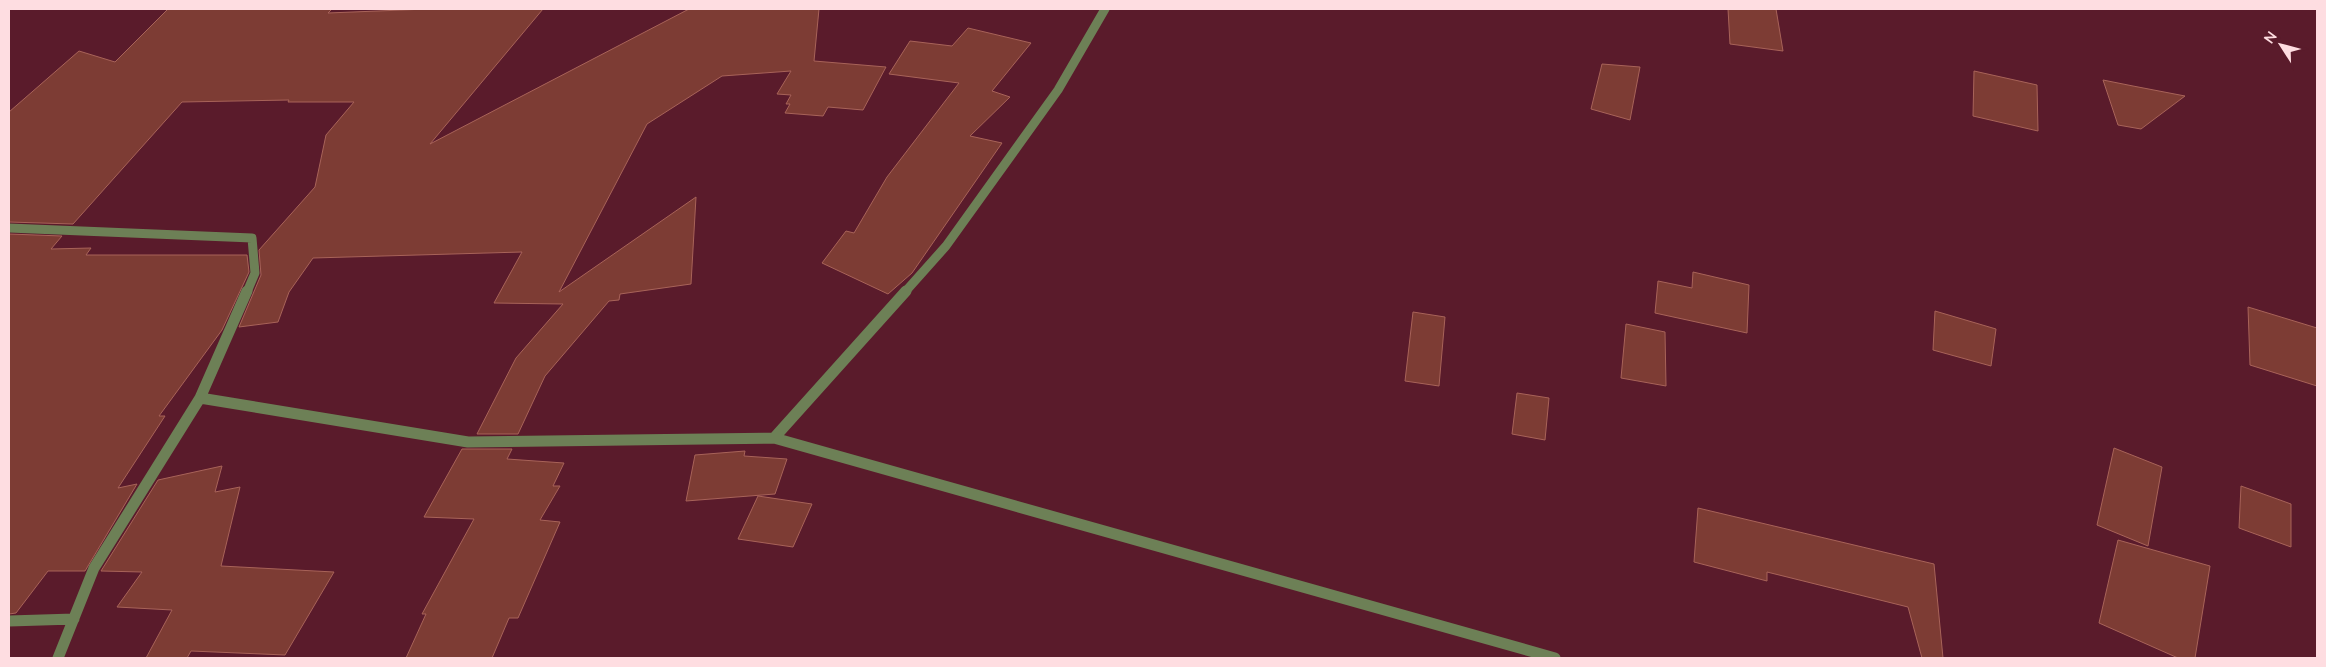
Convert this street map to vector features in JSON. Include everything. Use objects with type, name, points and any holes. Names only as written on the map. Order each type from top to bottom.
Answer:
[{"type":"street","points":[[774,438],[946,246],[1058,90],[1106,9]]},
{"type":"street","points":[[9,228],[252,238],[255,273],[200,398],[94,568],[58,658]]},
{"type":"street","points":[[200,398],[468,442],[774,438],[1555,658]]},
{"type":"street","points":[[9,622],[74,619]]},
{"type":"building","points":[[168,9],[332,9],[328,13],[427,9],[543,9],[430,144],[689,9],[819,9],[814,61],[886,67],[863,110],[828,107],[823,116],[785,113],[790,104],[786,104],[791,95],[777,94],[791,71],[722,76],[647,124],[559,292],[696,197],[691,284],[620,294],[619,300],[609,301],[545,376],[518,434],[477,434],[516,358],[563,304],[494,303],[522,252],[313,258],[289,292],[278,322],[239,327],[261,275],[259,250],[315,187],[326,135],[354,102],[288,102],[289,100],[182,102],[73,224],[9,222],[9,112],[79,51],[115,62]]},
{"type":"building","points":[[1728,9],[1776,9],[1783,51],[1730,44]]},
{"type":"building","points":[[968,28],[1031,43],[992,91],[1010,97],[970,136],[1002,143],[912,273],[888,294],[822,263],[846,231],[854,233],[887,177],[959,83],[889,74],[910,41],[952,46]]},
{"type":"building","points":[[1602,64],[1640,67],[1630,120],[1591,109]]},
{"type":"building","points":[[1974,71],[2037,85],[2038,131],[1973,116]]},
{"type":"building","points":[[2103,80],[2185,96],[2141,129],[2118,125]]},
{"type":"building","points":[[9,234],[62,236],[51,249],[91,248],[86,255],[247,255],[249,272],[222,330],[159,416],[165,416],[118,488],[137,484],[85,571],[48,571],[16,613],[9,614]]},
{"type":"building","points":[[1693,272],[1749,285],[1747,333],[1655,313],[1658,281],[1692,288]]},
{"type":"building","points":[[2248,307],[2317,328],[2317,386],[2250,365]]},
{"type":"building","points":[[1935,311],[1996,329],[1991,366],[1933,350]]},
{"type":"building","points":[[1413,312],[1445,317],[1439,386],[1405,381]]},
{"type":"building","points":[[1626,324],[1665,332],[1666,386],[1621,378]]},
{"type":"building","points":[[1517,393],[1549,398],[1545,440],[1512,434]]},
{"type":"building","points":[[2114,448],[2162,467],[2148,546],[2097,525]]},
{"type":"building","points":[[462,449],[512,449],[507,459],[564,463],[553,486],[560,486],[540,520],[560,522],[518,618],[509,618],[492,658],[406,658],[426,614],[422,614],[474,519],[424,517]]},
{"type":"building","points":[[745,451],[744,456],[787,459],[775,494],[686,501],[695,455]]},
{"type":"building","points":[[222,466],[215,492],[240,487],[221,566],[334,572],[285,655],[191,651],[187,658],[146,658],[172,610],[117,607],[142,572],[101,571],[158,480]]},
{"type":"building","points":[[2241,486],[2291,504],[2291,547],[2239,528]]},
{"type":"building","points":[[758,496],[812,504],[793,547],[738,539]]},
{"type":"building","points":[[1698,508],[1934,564],[1943,658],[1922,658],[1908,607],[1767,572],[1767,581],[1694,562]]},
{"type":"building","points":[[2118,540],[2210,566],[2195,658],[2178,658],[2099,623]]}]
